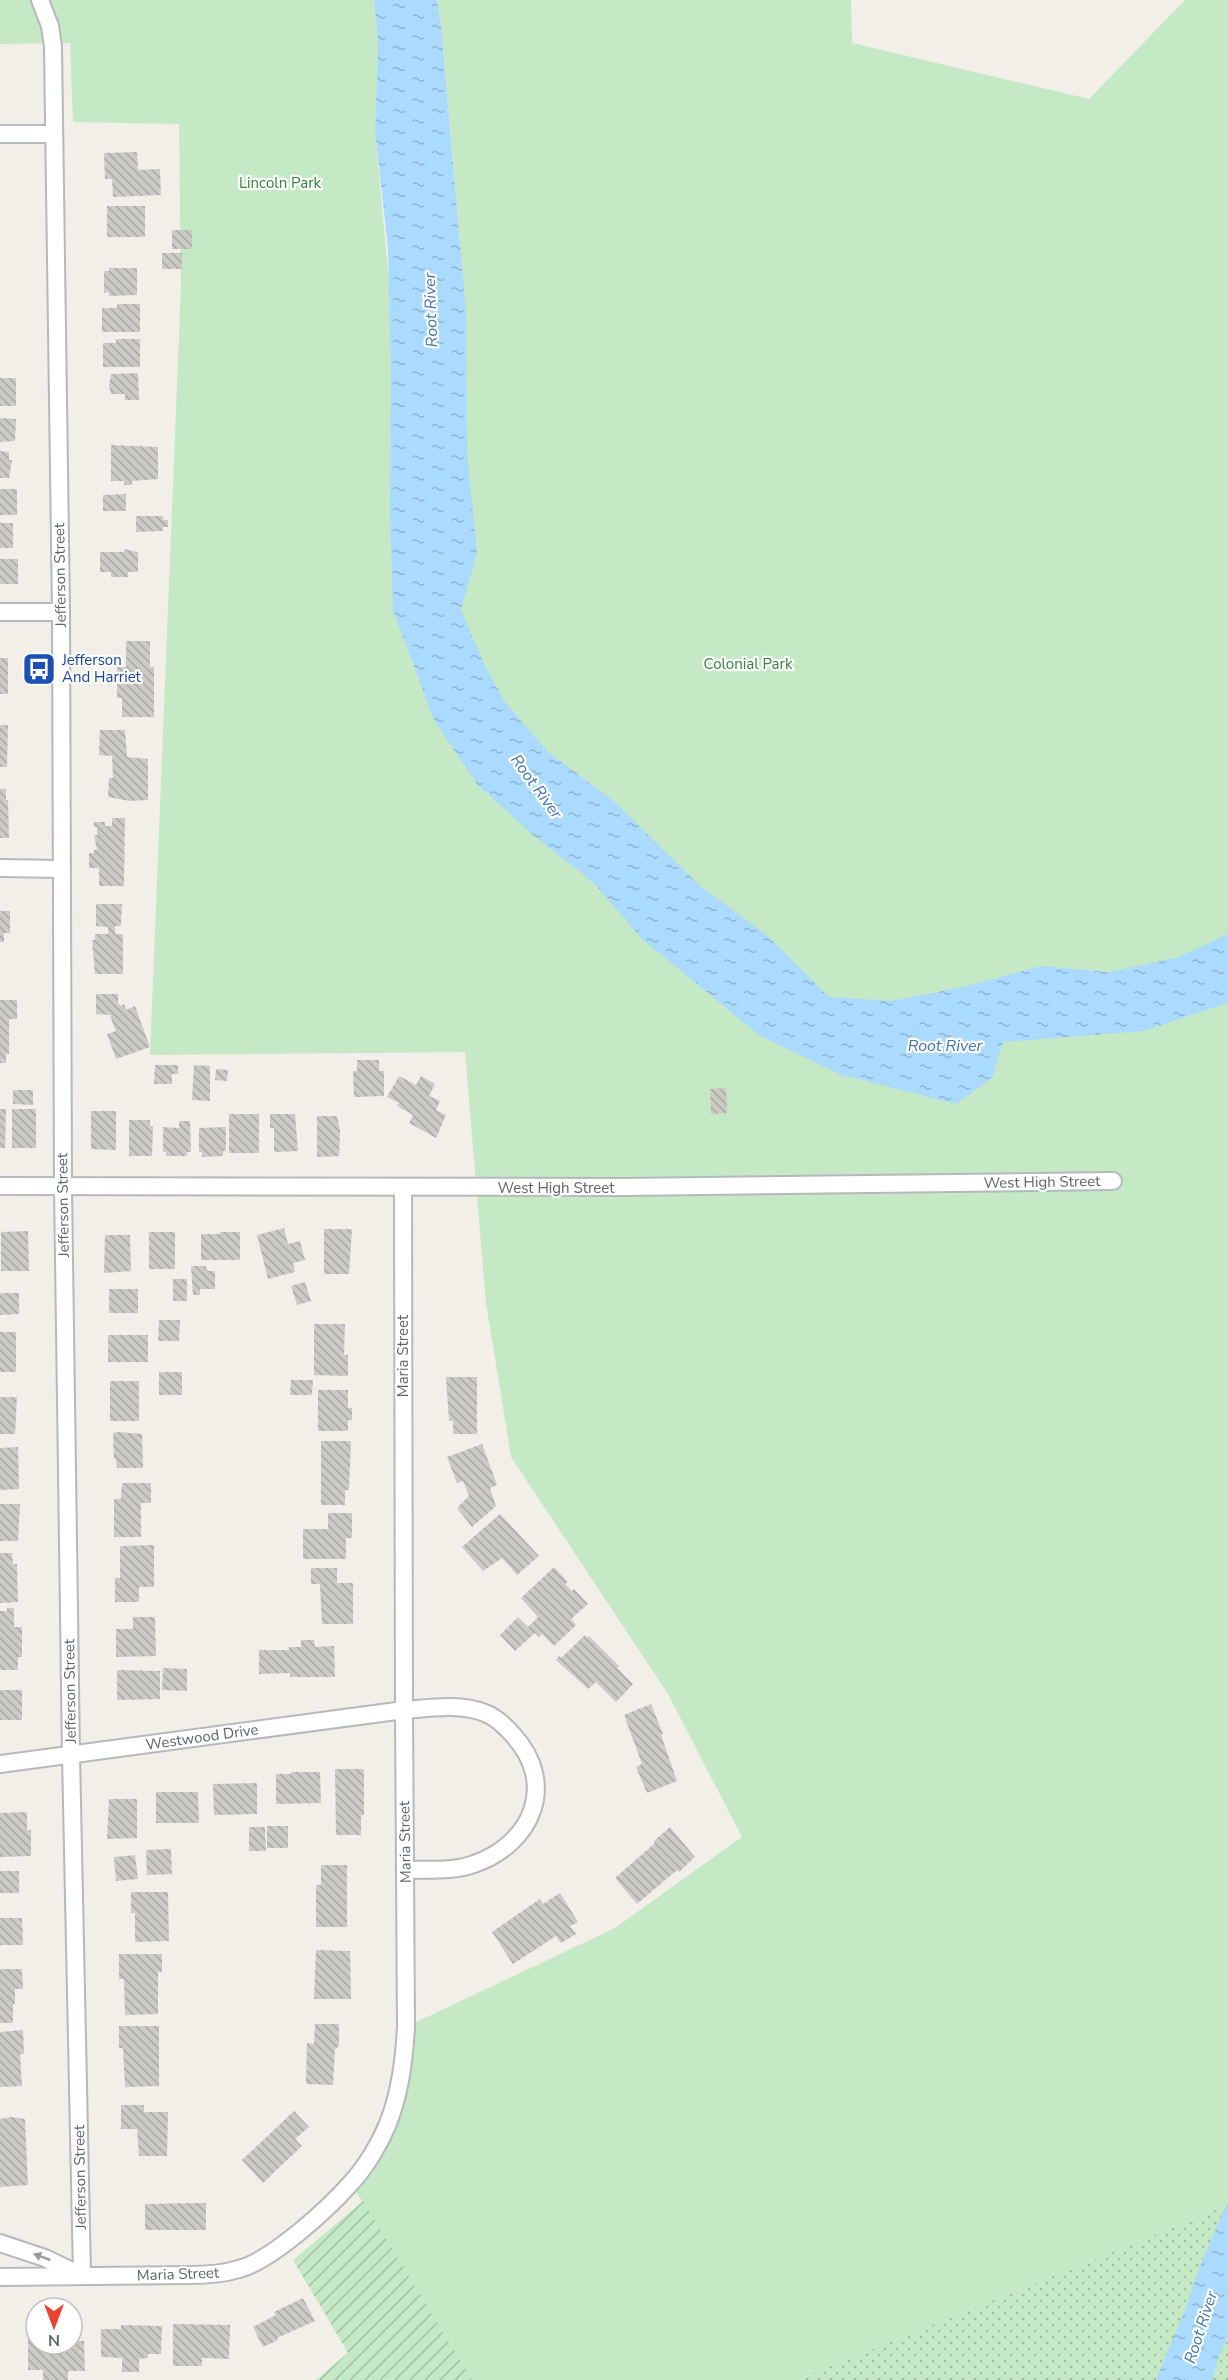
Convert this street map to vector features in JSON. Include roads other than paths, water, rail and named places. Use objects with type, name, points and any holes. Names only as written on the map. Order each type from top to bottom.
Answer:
[{"type":"street","name":"Jefferson Street","points":[[40,0],[50,26],[53,47],[61,612],[63,1186],[70,1755],[82,2276]]},
{"type":"street","points":[[0,134],[54,134]]},
{"type":"street","points":[[0,612],[61,612]]},
{"type":"street","points":[[0,868],[61,869]]},
{"type":"street","name":"West High Street","points":[[0,1186],[403,1188],[1113,1181]]},
{"type":"street","name":"Maria Street","points":[[0,2277],[189,2276],[240,2269],[282,2246],[351,2183],[371,2156],[387,2128],[397,2098],[404,2063],[406,2027],[403,1188]]},
{"type":"street","points":[[404,1710],[451,1707],[486,1713],[503,1724],[527,1752],[535,1770],[537,1783],[530,1817],[523,1831],[492,1855],[473,1865],[449,1869],[405,1870]]},
{"type":"street","name":"Westwood Drive","points":[[0,1764],[404,1710]]},
{"type":"street","name":"Maria Street","points":[[0,2243],[45,2258],[82,2276]]},
{"type":"water","name":"Root River","points":[[374,0],[437,0],[466,312],[467,453],[477,552],[461,610],[484,664],[505,702],[548,752],[615,802],[699,885],[769,937],[829,997],[892,1001],[963,987],[1041,966],[1109,972],[1179,957],[1228,934],[1228,1003],[1144,1031],[1003,1042],[992,1078],[956,1104],[839,1074],[759,1035],[642,939],[593,882],[533,835],[477,784],[434,720],[393,610],[388,248],[375,132],[378,41]]},
{"type":"water","name":"Root River","points":[[1228,2201],[1228,2336],[1219,2355],[1212,2380],[1156,2380],[1185,2310],[1202,2261]]},
{"type":"place","name":"Jefferson And Harriet","points":[[39,669]]},
{"type":"park label","name":"Lincoln Park","points":[[280,183]]},
{"type":"park label","name":"Colonial Park","points":[[748,664]]}]
